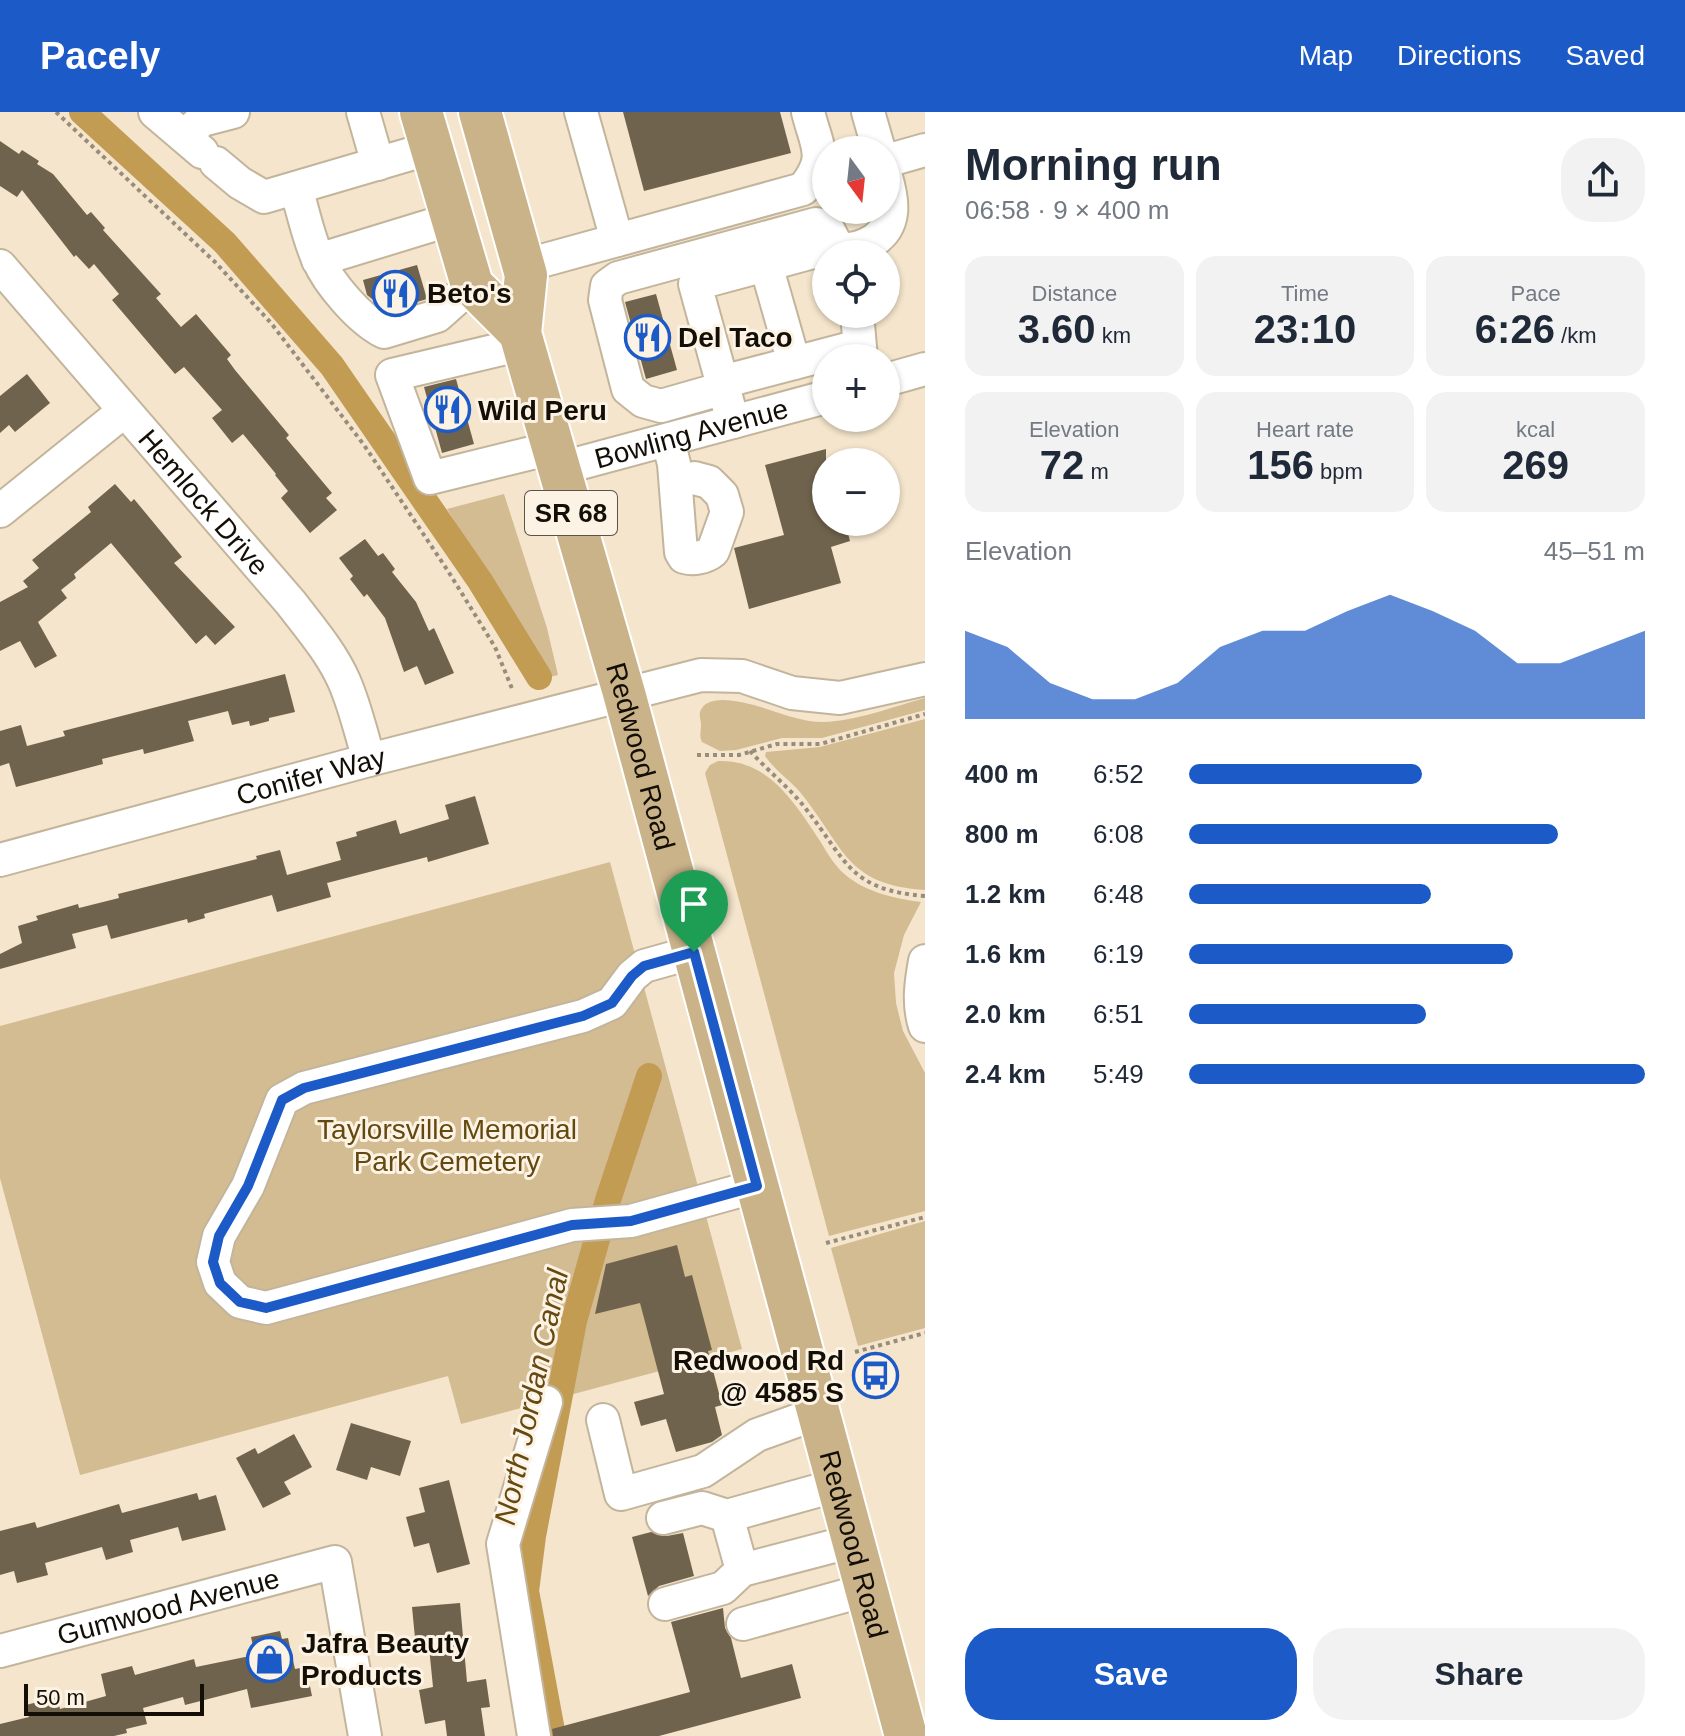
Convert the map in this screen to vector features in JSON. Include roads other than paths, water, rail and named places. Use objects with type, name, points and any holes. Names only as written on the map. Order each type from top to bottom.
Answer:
[{"type":"main road","name":"Redwood Road","points":[[480,112],[526,275],[521,338],[624,693],[906,1736]]},
{"type":"main road","name":"Redwood Road","points":[[426,130],[472,285],[521,338]]},
{"type":"street","points":[[155,112],[240,183],[264,197],[378,164],[426,130]]},
{"type":"street","points":[[201,150],[202,120],[233,112]]},
{"type":"street","points":[[363,112],[378,164]]},
{"type":"street","points":[[581,112],[617,240]]},
{"type":"street","points":[[523,266],[803,189],[815,174],[820,159],[808,112]]},
{"type":"street","points":[[868,112],[875,136]]},
{"type":"street","points":[[900,157],[925,150]]},
{"type":"street","points":[[296,188],[318,260],[370,325],[384,332],[437,316],[472,285]]},
{"type":"street","points":[[318,260],[452,219]]},
{"type":"street","points":[[812,360],[661,406],[643,401],[628,389],[605,300],[607,286],[618,278],[816,224],[827,227],[834,240]]},
{"type":"street","points":[[875,240],[889,224]]},
{"type":"street","points":[[733,422],[695,284],[812,252]]},
{"type":"street","points":[[766,265],[794,363]]},
{"type":"street","name":"Hemlock Drive","points":[[0,266],[291,603],[326,649],[352,701],[369,760]]},
{"type":"street","name":"Bowling Avenue","points":[[521,338],[392,375],[430,478],[668,440],[812,401]]},
{"type":"street","points":[[900,376],[925,369]]},
{"type":"street","points":[[0,511],[123,412]]},
{"type":"street","points":[[668,440],[676,482]]},
{"type":"street","name":"Conifer Way","points":[[0,860],[369,760],[701,675],[742,676],[792,693],[840,698],[925,679]]},
{"type":"street","points":[[694,952],[644,966],[632,976],[612,1003],[583,1016],[304,1088],[282,1100],[248,1186],[219,1236],[213,1262],[220,1283],[240,1302],[266,1308],[572,1225],[631,1221],[757,1186]]},
{"type":"street","points":[[925,961],[920,1013],[925,1026]]},
{"type":"street","points":[[534,1736],[503,1544],[546,1402]]},
{"type":"street","points":[[603,1420],[621,1494],[703,1471],[757,1435],[818,1413]]},
{"type":"street","points":[[663,1518],[702,1508],[727,1516],[838,1485]]},
{"type":"street","points":[[727,1516],[742,1570]]},
{"type":"street","points":[[665,1604],[723,1588],[742,1570],[853,1541]]},
{"type":"street","name":"Gumwood Avenue","points":[[0,1651],[335,1562],[365,1736]]},
{"type":"street","points":[[743,1624],[866,1590]]},
{"type":"waterway","name":"North Jordan Canal","points":[[82,112],[225,243],[332,366],[480,581],[539,677]]},
{"type":"waterway","name":"North Jordan Canal","points":[[553,1736],[526,1591],[533,1536],[574,1321],[608,1200],[649,1076]]},
{"type":"place","name":"Beto's","points":[[396,293]]},
{"type":"place","name":"Del Taco","points":[[647,337]]},
{"type":"place","name":"Wild Peru","points":[[447,410]]},
{"type":"place","name":"Redwood Rd @ 4585 S","points":[[875,1376]]},
{"type":"place","name":"Jafra Beauty Products","points":[[270,1659]]},
{"type":"park label","name":"Taylorsville Memorial Park Cemetery","points":[[447,1145]]}]
